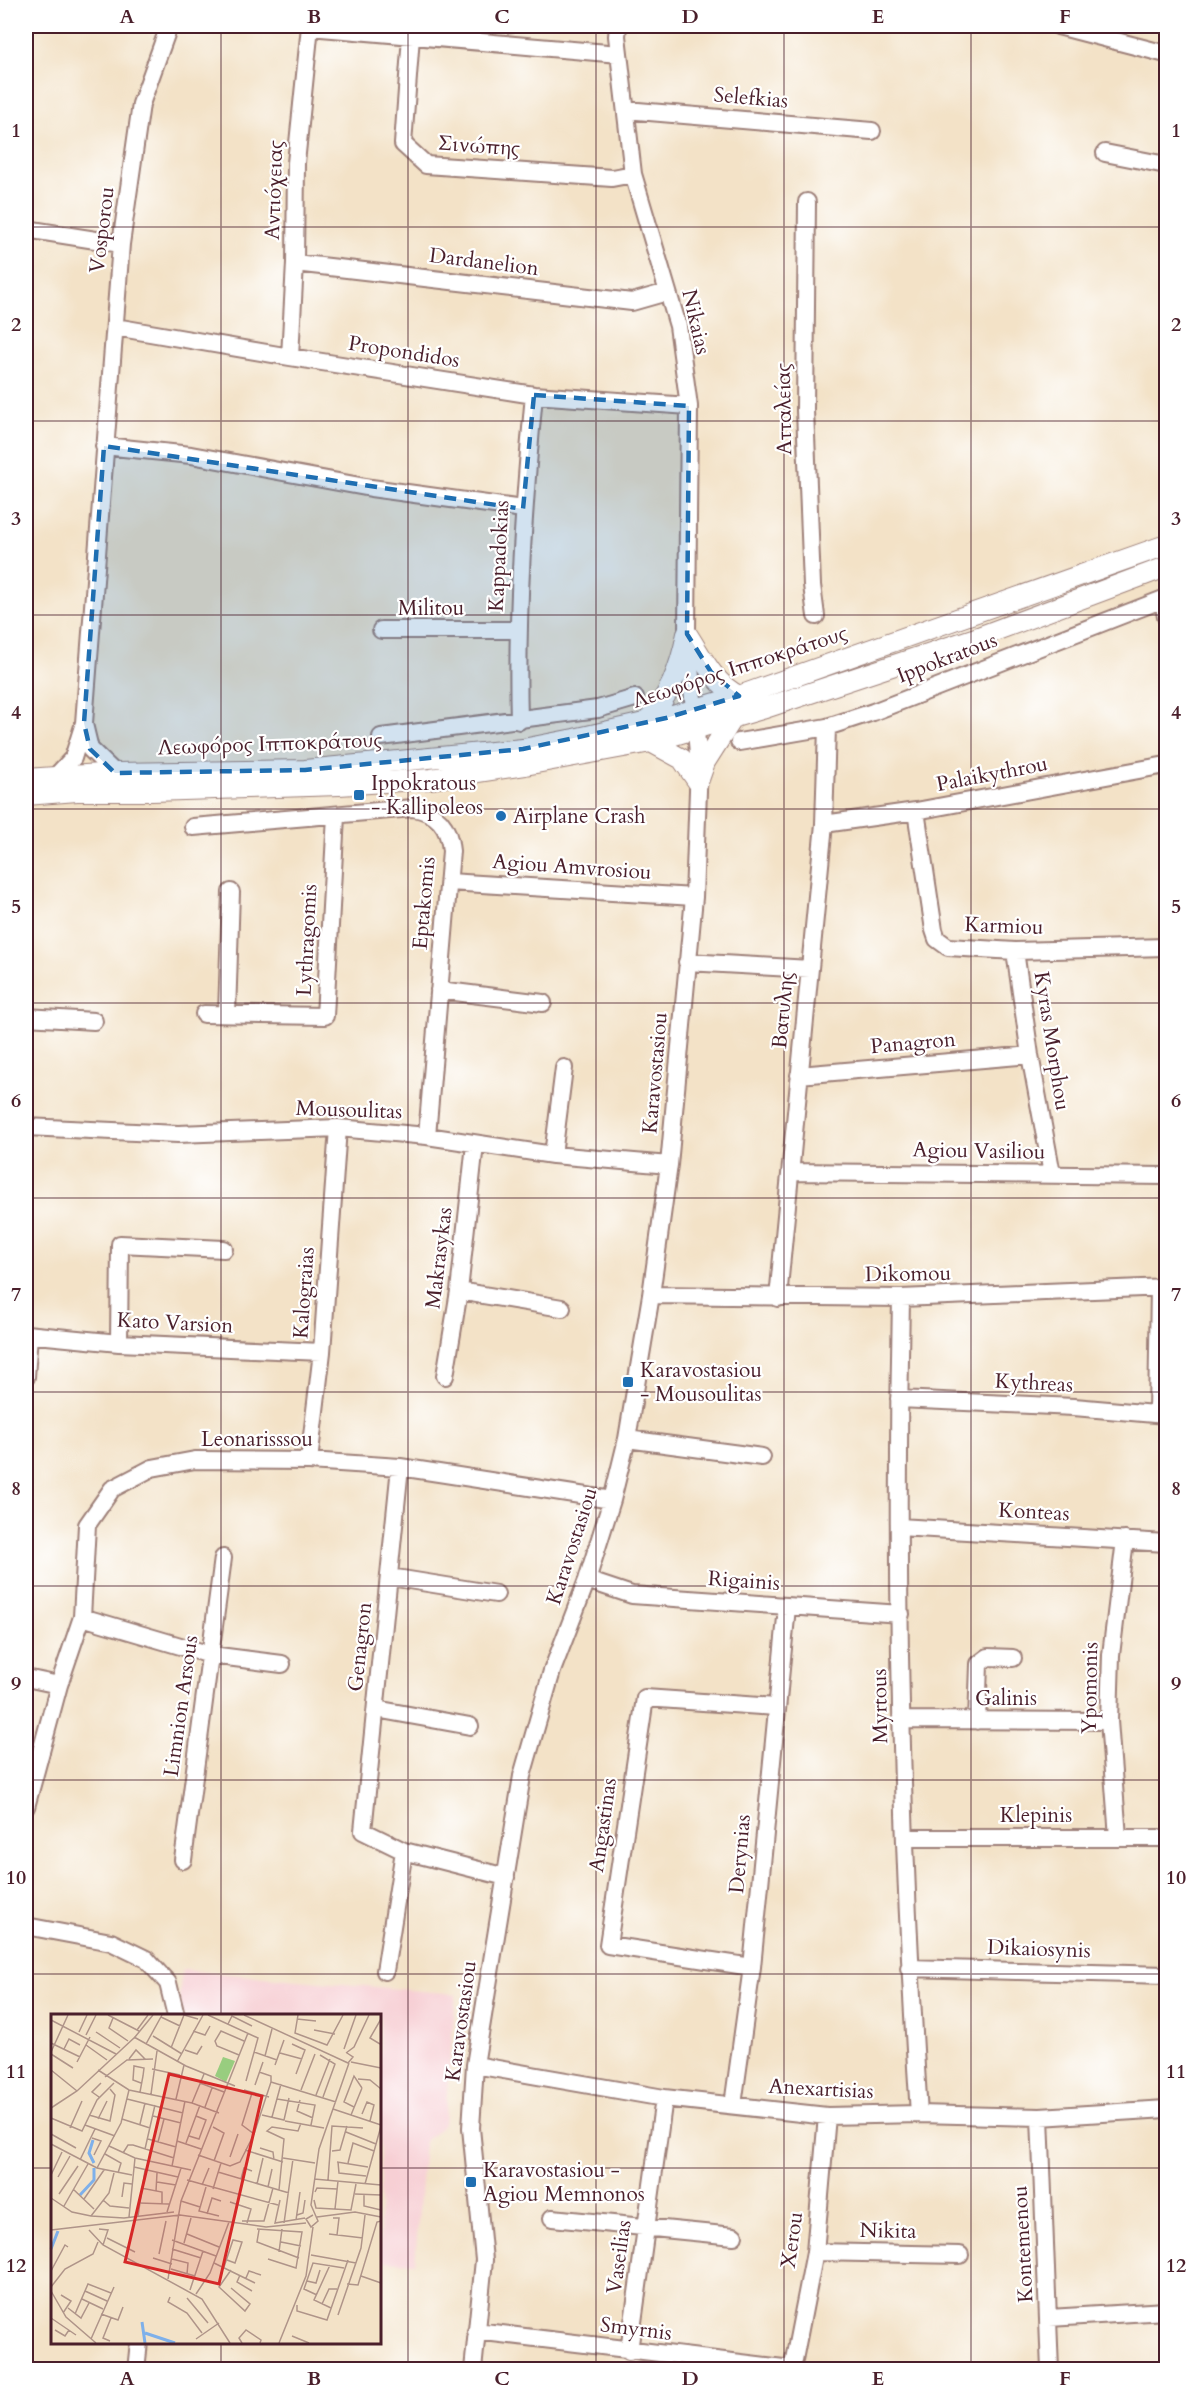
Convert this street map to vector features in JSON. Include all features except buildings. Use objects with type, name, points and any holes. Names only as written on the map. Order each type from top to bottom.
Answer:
[{"type":"main road","name":"Λεωφόρος Ιπποκράτους","points":[[691,724],[739,696],[1167,545]]},
{"type":"main road","name":"Λεωφόρος Ιπποκράτους","points":[[26,795],[77,791],[339,785],[431,779],[525,765],[648,733],[733,718],[973,639],[1167,567]]},
{"type":"main road","points":[[687,634],[711,672],[730,692],[739,696]]},
{"type":"main road","points":[[687,634],[682,662],[648,733],[682,759],[699,782]]},
{"type":"main road","points":[[699,782],[705,762],[733,718]]},
{"type":"main road","name":"Λεωφόρος Ιπποκράτους","points":[[26,779],[116,773],[305,770],[523,749],[648,733]]},
{"type":"street","name":"Vosporou","points":[[84,723],[121,244],[141,104],[169,26]]},
{"type":"street","points":[[310,26],[619,54]]},
{"type":"street","name":"Αντιόχειας","points":[[290,357],[295,262],[296,162],[310,26]]},
{"type":"street","name":"Nikaias","points":[[618,26],[619,54],[633,174],[678,326],[689,406],[687,634],[691,724]]},
{"type":"street","points":[[1058,26],[1167,54]]},
{"type":"street","name":"Σινώπης","points":[[411,36],[403,144],[426,165],[612,178],[633,174]]},
{"type":"street","name":"Selefkias","points":[[626,110],[872,131]]},
{"type":"street","points":[[1105,153],[1167,165]]},
{"type":"street","name":"Ατταλείας","points":[[807,202],[805,410],[812,585],[816,616]]},
{"type":"street","points":[[26,229],[121,244]]},
{"type":"street","name":"Dardanelion","points":[[295,262],[632,302],[667,292]]},
{"type":"street","name":"Propondidos","points":[[115,327],[290,357],[534,394],[689,406]]},
{"type":"street","name":"Kappadokias","points":[[519,721],[517,630],[523,509],[534,394]]},
{"type":"street","points":[[104,446],[191,455],[375,489],[523,509]]},
{"type":"street","points":[[1165,598],[1167,617]]},
{"type":"street","name":"Ippokratous","points":[[739,742],[827,727],[873,712],[1165,598]]},
{"type":"street","name":"Militou","points":[[381,630],[517,630]]},
{"type":"street","points":[[381,737],[598,709],[618,705],[635,698]]},
{"type":"street","points":[[84,723],[90,749],[116,773]]},
{"type":"street","points":[[55,777],[73,758],[84,723]]},
{"type":"street","name":"Karavostasiou","points":[[473,2370],[484,2260],[471,2128],[475,2065],[522,1776],[552,1671],[587,1580],[612,1500],[627,1439],[651,1295],[669,1166],[694,897],[699,782],[691,724]]},
{"type":"street","name":"Βατυλης","points":[[778,1298],[824,824],[827,727]]},
{"type":"street","name":"Palaikythrou","points":[[824,824],[916,811],[1167,765]]},
{"type":"street","name":"Eptakomis","points":[[193,826],[413,808],[426,810],[435,815],[446,828],[450,839],[449,882],[427,1136]]},
{"type":"street","name":"Karmiou","points":[[916,811],[937,939],[948,947],[1015,951],[1167,947]]},
{"type":"street","name":"Lythragomis","points":[[204,1014],[325,1016],[336,816]]},
{"type":"street","name":"Agiou Amvrosiou","points":[[449,882],[694,897]]},
{"type":"street","points":[[228,1014],[231,892]]},
{"type":"street","name":"Kyras Morphou","points":[[1015,951],[1030,1055],[1052,1174]]},
{"type":"street","points":[[687,962],[810,969]]},
{"type":"street","points":[[439,990],[543,1003]]},
{"type":"street","points":[[26,1017],[94,1021]]},
{"type":"street","name":"Panagron","points":[[800,1075],[1030,1055]]},
{"type":"street","points":[[553,1155],[564,1068]]},
{"type":"street","name":"Mousoulitas","points":[[26,1127],[178,1134],[338,1128],[427,1136],[553,1155],[669,1166]]},
{"type":"street","name":"Kalograias","points":[[309,1461],[322,1352],[338,1128]]},
{"type":"street","name":"Makrasykas","points":[[445,1376],[459,1292],[475,1144]]},
{"type":"street","name":"Agiou Vasiliou","points":[[791,1172],[1167,1176]]},
{"type":"street","points":[[119,1343],[120,1244],[224,1249]]},
{"type":"street","points":[[1162,1414],[1163,1287]]},
{"type":"street","name":"Dikomou","points":[[651,1295],[901,1298],[1163,1287]]},
{"type":"street","points":[[459,1292],[562,1308]]},
{"type":"street","name":"Myrtous","points":[[901,1298],[899,1527],[902,1720],[909,1968],[919,2114]]},
{"type":"street","points":[[26,1377],[27,1334]]},
{"type":"street","name":"Kato Varsion","points":[[27,1334],[119,1343],[322,1352]]},
{"type":"street","name":"Kythreas","points":[[899,1399],[1074,1407],[1162,1414]]},
{"type":"street","points":[[627,1439],[762,1457]]},
{"type":"street","name":"Leonarisssou","points":[[26,1807],[59,1684],[82,1617],[87,1525],[112,1489],[152,1468],[195,1460],[309,1461],[400,1467],[612,1500]]},
{"type":"street","name":"Genagron","points":[[400,1467],[363,1831],[404,1851]]},
{"type":"street","name":"Konteas","points":[[899,1527],[1167,1543]]},
{"type":"street","name":"Ypomonis","points":[[1118,1837],[1109,1721],[1111,1655],[1125,1540]]},
{"type":"street","name":"Limnion Arsous","points":[[183,1860],[223,1558]]},
{"type":"street","points":[[390,1577],[496,1594]]},
{"type":"street","name":"Rigainis","points":[[587,1580],[632,1594],[901,1614]]},
{"type":"street","name":"Derynias","points":[[733,2105],[752,1967],[787,1607]]},
{"type":"street","points":[[82,1617],[211,1656],[282,1664]]},
{"type":"street","points":[[977,1720],[979,1664],[988,1657],[1013,1658]]},
{"type":"street","points":[[26,1678],[59,1684]]},
{"type":"street","name":"Angastinas","points":[[752,1967],[608,1945],[645,1698],[776,1707]]},
{"type":"street","points":[[376,1709],[470,1726]]},
{"type":"street","name":"Galinis","points":[[902,1720],[1109,1721]]},
{"type":"street","name":"Klepinis","points":[[906,1838],[1167,1838]]},
{"type":"street","points":[[385,1971],[404,1851],[506,1877]]},
{"type":"street","points":[[26,1926],[111,1942],[146,1959],[168,1983],[176,2014]]},
{"type":"street","name":"Dikaiosynis","points":[[909,1968],[1167,1975]]},
{"type":"street","name":"Anexartisias","points":[[475,2065],[664,2098],[827,2115],[919,2114],[1040,2117],[1167,2109]]},
{"type":"street","name":"Vaseilias","points":[[629,2351],[664,2098]]},
{"type":"street","name":"Xerou","points":[[792,2369],[815,2252],[827,2115]]},
{"type":"street","name":"Kontemenou","points":[[1040,2117],[1050,2370]]},
{"type":"street","points":[[552,2218],[734,2236]]},
{"type":"street","name":"Nikita","points":[[815,2252],[960,2255]]},
{"type":"street","points":[[1048,2318],[1167,2311]]},
{"type":"street","name":"Smyrnis","points":[[476,2331],[792,2369]]},
{"type":"street","points":[[136,2370],[139,2344]]},
{"type":"highlighted area","points":[[534,395],[689,406],[687,634],[711,672],[739,696],[666,718],[523,749],[393,763],[305,770],[115,773],[90,749],[84,723],[104,446],[523,509]]},
{"type":"shaded area","points":[[182,1970],[456,1994],[444,2124],[424,2142],[415,2263],[381,2261],[381,2014],[177,2014]]},
{"type":"place","name":"Ippokratous - Kallipoleos","points":[[359,795]]},
{"type":"place","name":"Airplane Crash","points":[[501,816]]},
{"type":"place","name":"Karavostasiou - Mousoulitas","points":[[628,1382]]},
{"type":"place","name":"Karavostasiou - Agiou Memnonos","points":[[471,2182]]}]
